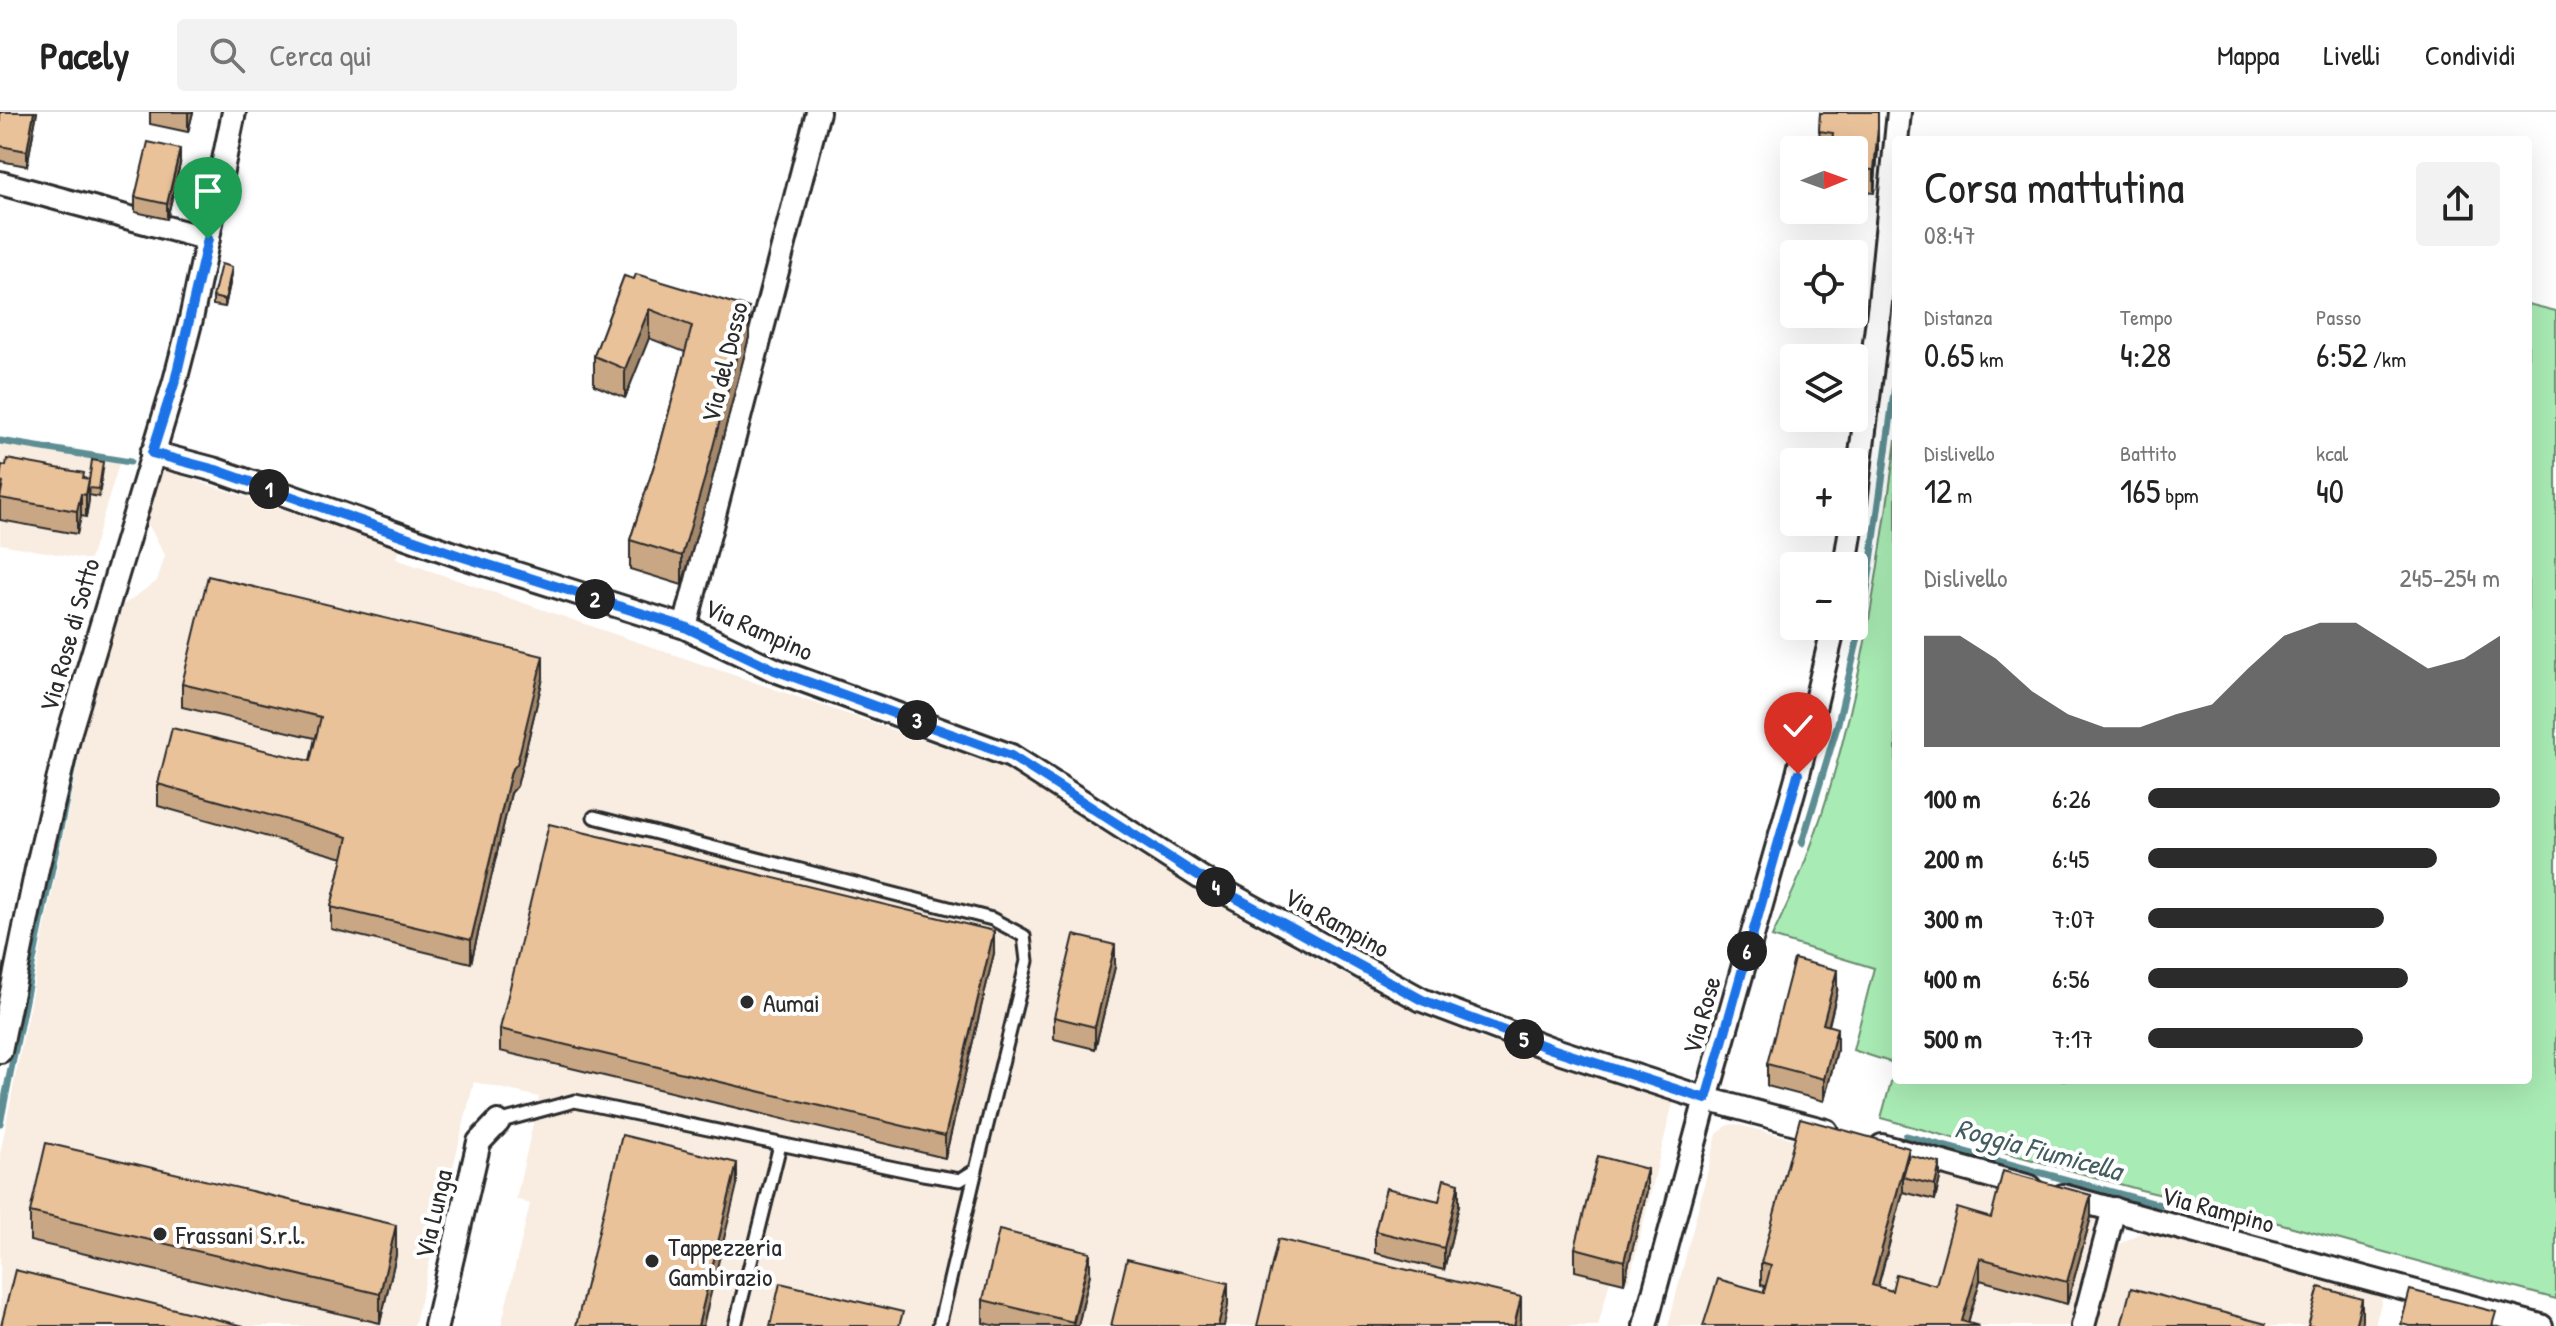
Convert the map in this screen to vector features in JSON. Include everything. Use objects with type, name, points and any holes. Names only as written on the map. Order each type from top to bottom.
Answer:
[{"type":"street","name":"Via Rose di Sotto","points":[[0,1051],[37,869],[70,731],[175,381],[234,112]]},
{"type":"street","name":"Via del Dosso","points":[[685,627],[818,112]]},
{"type":"street","points":[[1897,136],[1898,116]]},
{"type":"street","points":[[0,183],[208,239]]},
{"type":"street","points":[[1864,448],[1888,306],[1892,230]]},
{"type":"street","name":"Via Rampino","points":[[152,453],[216,470],[460,556],[685,627],[775,670],[1011,756],[1209,883],[1422,1000],[1552,1049],[1706,1099],[2541,1326]]},
{"type":"street","name":"Via Rose","points":[[1645,1326],[1798,774],[1831,640]]},
{"type":"street","name":"Via Lunga","points":[[436,1326],[479,1142],[498,1122]]},
{"type":"street","points":[[2083,1326],[2114,1209]]},
{"type":"lane","points":[[594,817],[992,919],[1024,936],[1027,961],[939,1326]]},
{"type":"lane","points":[[498,1122],[575,1101],[960,1180],[976,1170]]},
{"type":"lane","points":[[735,1326],[780,1145]]},
{"type":"shaded area","points":[[0,444],[119,464],[90,560],[0,544]]},
{"type":"shaded area","points":[[159,468],[399,548],[396,559],[1013,771],[1124,846],[1226,909],[1338,971],[1459,1030],[1465,1021],[1482,1030],[1479,1038],[1674,1099],[1629,1281],[1611,1277],[1598,1326],[501,1326],[530,1204],[516,1199],[539,1097],[474,1082],[414,1326],[0,1326],[0,1154],[92,691],[116,610],[157,581],[165,555],[143,515]]},
{"type":"shaded area","points":[[1735,1124],[2097,1214],[2068,1326],[1668,1326],[1717,1134],[1728,1125]]},
{"type":"shaded area","points":[[2140,1233],[2383,1296],[2375,1326],[2095,1326],[2114,1255],[2121,1243]]},
{"type":"green space","points":[[2532,305],[2556,311],[2556,1299],[1881,1118],[1892,1078],[1892,1084],[2532,1084]]},
{"type":"green space","points":[[1892,469],[1892,1063],[1853,1050],[1874,968],[1772,937],[1799,879],[1836,765],[1865,640],[1868,640]]},
{"type":"building","points":[[0,112],[34,112],[27,151],[0,146]]},
{"type":"building","points":[[1878,112],[1874,170],[1868,170],[1868,136],[1833,136],[1833,133],[1819,131],[1820,113]]},
{"type":"building","points":[[148,142],[180,149],[167,204],[135,197]]},
{"type":"building","points":[[221,264],[232,267],[225,300],[213,297]]},
{"type":"building","points":[[636,274],[749,308],[682,556],[630,540],[658,453],[692,326],[649,309],[625,369],[594,356],[624,276],[634,279]]},
{"type":"building","points":[[7,459],[84,473],[83,478],[89,479],[86,495],[81,494],[77,511],[0,498],[2,465],[6,466]]},
{"type":"building","points":[[92,460],[103,462],[99,489],[88,488]]},
{"type":"building","points":[[208,576],[543,656],[517,764],[511,771],[471,940],[331,907],[348,837],[158,784],[172,728],[310,761],[321,717],[182,684]]},
{"type":"building","name":"Aumai","points":[[549,824],[994,931],[945,1136],[500,1029]]},
{"type":"building","points":[[1074,935],[1115,945],[1095,1027],[1054,1017]]},
{"type":"building","points":[[1794,959],[1837,970],[1823,1024],[1837,1028],[1824,1079],[1767,1064]]},
{"type":"building","points":[[1800,1118],[1909,1148],[1872,1285],[1892,1291],[1896,1274],[1936,1285],[1957,1208],[1991,1218],[2003,1171],[2091,1195],[2067,1282],[1980,1258],[1962,1321],[1979,1326],[1703,1326],[1718,1279],[1764,1292],[1771,1266],[1761,1263]]},
{"type":"building","points":[[622,1135],[737,1163],[698,1326],[576,1326]]},
{"type":"building","points":[[46,1143],[396,1225],[380,1294],[30,1212]]},
{"type":"building","points":[[1909,1155],[1940,1163],[1935,1185],[1903,1177]]},
{"type":"building","points":[[1598,1156],[1647,1169],[1624,1261],[1575,1248]]},
{"type":"building","points":[[1444,1179],[1459,1183],[1444,1248],[1375,1231],[1386,1188],[1439,1201]]},
{"type":"building","points":[[999,1230],[1090,1252],[1073,1322],[983,1300]]},
{"type":"building","points":[[1278,1239],[1521,1297],[1514,1326],[1257,1326]]},
{"type":"building","points":[[1127,1259],[1228,1283],[1218,1326],[1111,1326]]},
{"type":"building","points":[[15,1270],[244,1326],[1,1326]]},
{"type":"building","points":[[780,1283],[903,1312],[899,1326],[770,1326]]},
{"type":"building","points":[[2319,1287],[2362,1299],[2355,1326],[2308,1326]]},
{"type":"building","points":[[2131,1288],[2266,1324],[2121,1326]]},
{"type":"building","points":[[2410,1290],[2496,1312],[2492,1326],[2401,1324]]},
{"type":"waterway","name":"Roggia Fiumicella","points":[[1802,843],[1837,727],[1864,612],[1892,407]]},
{"type":"waterway","name":"Roggia Fiumicella","points":[[0,441],[130,462]]},
{"type":"waterway","name":"Roggia Fiumicella","points":[[0,1123],[74,760]]},
{"type":"waterway","name":"Roggia Fiumicella","points":[[1906,1136],[2160,1205]]},
{"type":"place","name":"Aumai","points":[[747,1002]]},
{"type":"place","name":"Frassani S.r.l.","points":[[160,1234]]},
{"type":"place","name":"Tappezzeria Gambirazio","points":[[652,1261]]},
{"type":"route","points":[[208,239],[175,381],[152,453],[216,470],[460,556],[685,627],[775,670],[1011,756],[1209,883],[1422,1000],[1552,1049],[1706,1099],[1798,774]]}]
